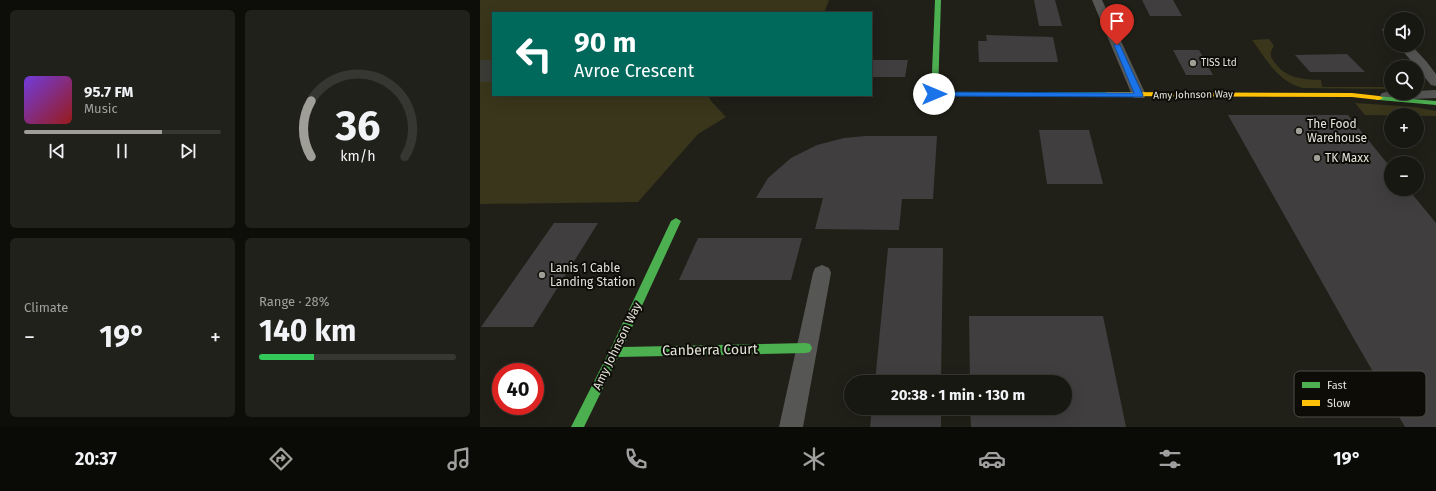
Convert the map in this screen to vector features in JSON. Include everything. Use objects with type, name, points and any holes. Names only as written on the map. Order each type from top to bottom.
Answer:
[{"type":"street","name":"Amy Johnson Way","points":[[938,0],[934,94],[1284,94],[1380,96],[1436,94]]},
{"type":"street","points":[[1097,0],[1139,95]]},
{"type":"street","points":[[1411,52],[1436,82]]},
{"type":"street","points":[[1415,56],[1436,71]]},
{"type":"street","name":"Amy Johnson Way","points":[[1380,96],[1436,103]]},
{"type":"street","name":"Amy Johnson Way","points":[[577,427],[615,352],[676,221]]},
{"type":"street","points":[[791,427],[822,273]]},
{"type":"street","name":"Canberra Court","points":[[615,352],[806,348]]},
{"type":"shaded area","points":[[480,0],[829,0],[824,12],[492,12],[492,61],[480,61]]},
{"type":"shaded area","points":[[1269,39],[1274,46],[1271,51],[1272,59],[1285,72],[1295,77],[1321,80],[1322,87],[1384,87],[1384,89],[1303,88],[1294,85],[1286,81],[1273,69],[1252,40]]},
{"type":"shaded area","points":[[480,80],[492,81],[492,96],[708,96],[711,101],[726,117],[698,134],[638,202],[480,204]]},
{"type":"shaded area","points":[[1355,103],[1420,108],[1384,108],[1384,115],[1365,115]]},
{"type":"shaded area","points":[[1424,109],[1436,111],[1436,116],[1424,116]]},
{"type":"building","points":[[1034,0],[1055,0],[1062,26],[1039,26]]},
{"type":"building","points":[[1142,0],[1173,0],[1182,16],[1150,16]]},
{"type":"building","points":[[986,35],[1053,37],[1058,62],[979,62],[978,41],[987,41]]},
{"type":"building","name":"TISS Ltd","points":[[1173,50],[1199,50],[1213,75],[1186,75]]},
{"type":"building","points":[[1347,54],[1365,72],[1310,72],[1295,55]]},
{"type":"building","points":[[872,60],[908,60],[905,77],[872,77]]},
{"type":"building","points":[[1228,115],[1348,115],[1384,159],[1384,196],[1414,196],[1436,223],[1436,427],[1405,427],[1399,417],[1426,417],[1426,371],[1373,371]]},
{"type":"building","points":[[1039,130],[1089,130],[1103,184],[1047,184]]},
{"type":"building","points":[[865,136],[937,136],[933,199],[902,199],[899,230],[815,229],[823,198],[756,198],[768,178],[791,158],[817,145],[844,138]]},
{"type":"building","name":"Lanis 1 Cable Landing Station","points":[[554,223],[598,223],[533,327],[481,327]]},
{"type":"building","points":[[698,238],[802,238],[791,280],[679,280]]},
{"type":"building","points":[[888,248],[943,248],[941,375],[876,375]]},
{"type":"building","points":[[969,316],[1103,316],[1126,427],[971,427],[970,415],[1072,415],[1072,375],[970,375]]},
{"type":"building","points":[[871,415],[941,415],[941,427],[870,427]]},
{"type":"taxiway","points":[[480,71],[492,71]]},
{"type":"traffic: fast","points":[[938,0],[934,94],[1109,94]]},
{"type":"traffic: fast","points":[[1379,98],[1436,103]]},
{"type":"traffic: fast","points":[[577,427],[615,352],[676,221]]},
{"type":"traffic: fast","points":[[615,352],[806,348]]},
{"type":"traffic: slow","points":[[1109,94],[1352,95],[1379,98]]},
{"type":"place","name":"TISS Ltd","points":[[1193,63]]},
{"type":"place","name":"The Food Warehouse","points":[[1299,131]]},
{"type":"place","name":"TK Maxx","points":[[1317,158]]},
{"type":"place","name":"Lanis 1 Cable Landing Station","points":[[542,275]]},
{"type":"route","points":[[934,94],[1139,95],[1117,45]]}]
